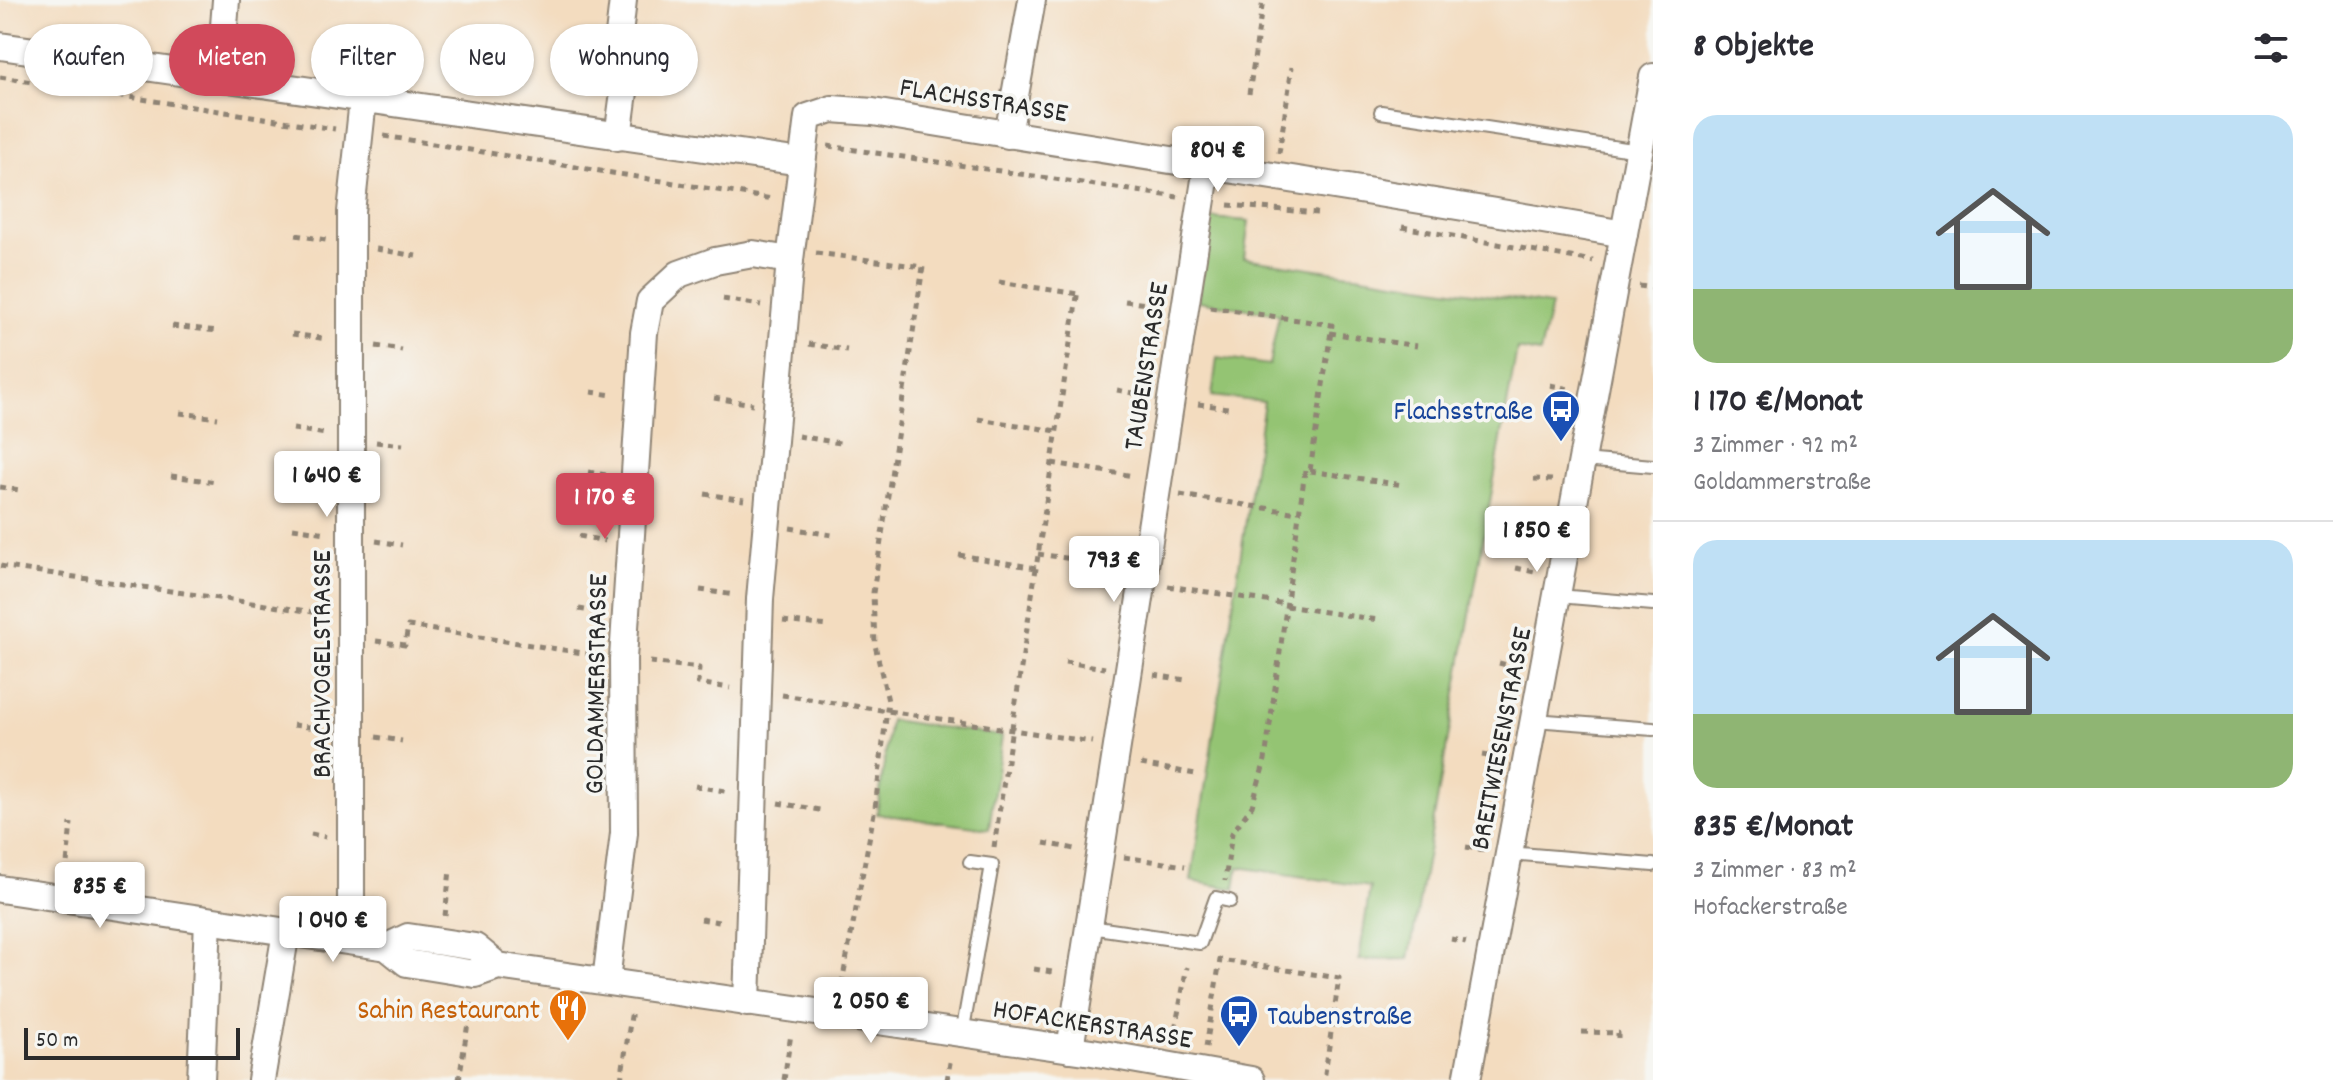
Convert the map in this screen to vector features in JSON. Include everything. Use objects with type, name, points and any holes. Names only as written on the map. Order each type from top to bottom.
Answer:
[{"type":"street","points":[[224,24],[226,0]]},
{"type":"street","points":[[618,137],[626,77],[617,52],[623,0]]},
{"type":"street","points":[[1008,135],[1032,0]]},
{"type":"street","name":"FLACHSSTRASSE","points":[[0,46],[169,71]]},
{"type":"street","name":"FLACHSSTRASSE","points":[[295,90],[618,137],[805,141],[832,109],[873,112],[1624,234]]},
{"type":"street","name":"BREITWIESENSTRASSE","points":[[1467,1080],[1652,94]]},
{"type":"street","name":"BRACHVOGELSTRASSE","points":[[351,941],[352,245],[363,100]]},
{"type":"street","points":[[747,1003],[760,618],[790,255],[805,141]]},
{"type":"street","name":"TAUBENSTRASSE","points":[[1070,1049],[1207,167]]},
{"type":"street","name":"GOLDAMMERSTRASSE","points":[[606,981],[624,833],[623,659],[642,359],[650,301],[679,274],[715,261],[753,254],[790,255]]},
{"type":"street","name":"HOFACKERSTRASSE","points":[[0,889],[387,947],[407,963],[606,981],[1070,1049],[1169,1065],[1200,1074],[1251,1080]]},
{"type":"street","points":[[201,1080],[208,921]]},
{"type":"street","points":[[261,1080],[286,932]]},
{"type":"street","name":"HOFACKERSTRASSE","points":[[387,947],[408,937],[475,947],[487,970]]},
{"type":"lane","points":[[1381,112],[1639,151]]},
{"type":"lane","points":[[1583,460],[1653,466]]},
{"type":"lane","points":[[1558,596],[1653,604]]},
{"type":"lane","points":[[1534,720],[1653,729]]},
{"type":"lane","points":[[1509,853],[1653,865]]},
{"type":"lane","points":[[962,1034],[992,865],[970,862]]},
{"type":"lane","points":[[1090,927],[1200,943],[1216,898],[1226,900]]},
{"type":"path","points":[[1249,94],[1263,0]]},
{"type":"path","points":[[1276,176],[1292,67]]},
{"type":"path","points":[[0,77],[797,202]]},
{"type":"path","points":[[805,141],[1150,191],[1202,202],[1333,216]]},
{"type":"path","points":[[1391,225],[1618,265]]},
{"type":"path","points":[[352,245],[416,256]]},
{"type":"path","points":[[790,255],[923,267],[873,593],[875,645],[887,710],[875,808],[837,1015]]},
{"type":"path","points":[[992,865],[1078,292],[999,282]]},
{"type":"path","points":[[723,299],[785,309]]},
{"type":"path","points":[[1125,301],[1332,325],[1310,471]]},
{"type":"path","points":[[172,326],[218,331]]},
{"type":"path","points":[[1330,333],[1417,346]]},
{"type":"path","points":[[783,341],[847,350]]},
{"type":"path","points":[[714,398],[840,443]]},
{"type":"path","points":[[180,413],[218,418]]},
{"type":"path","points":[[978,419],[1057,431]]},
{"type":"path","points":[[1052,463],[1298,513]]},
{"type":"path","points":[[1226,900],[1232,833],[1252,806],[1265,760],[1305,471],[1403,485]]},
{"type":"path","points":[[171,476],[216,482]]},
{"type":"path","points":[[0,487],[20,490]]},
{"type":"path","points":[[705,494],[832,535]]},
{"type":"path","points":[[1038,554],[1286,605],[1378,620]]},
{"type":"path","points":[[959,555],[1036,568]]},
{"type":"path","points":[[0,566],[352,627],[405,645],[408,626],[699,668],[698,683],[1012,728],[1195,774]]},
{"type":"path","points":[[760,618],[829,626]]},
{"type":"path","points":[[755,799],[825,811]]},
{"type":"path","points":[[63,899],[71,823]]},
{"type":"path","points":[[442,942],[450,870]]},
{"type":"path","points":[[1200,1074],[1220,960],[1339,978],[1324,1080]]},
{"type":"path","points":[[1169,1065],[1187,967]]},
{"type":"path","points":[[459,1080],[487,970]]},
{"type":"path","points":[[621,1080],[635,986]]},
{"type":"path","points":[[784,1080],[795,1010]]},
{"type":"path","points":[[1582,1032],[1618,1033],[1618,1038]]},
{"type":"green space","points":[[1210,218],[1249,221],[1244,258],[1551,305],[1540,353],[1517,349],[1409,959],[1359,960],[1370,887],[1238,867],[1235,889],[1191,881],[1264,402],[1212,396],[1217,358],[1269,365],[1279,314],[1198,301]]},
{"type":"green space","points":[[890,720],[1002,736],[989,829],[877,814]]},
{"type":"place","name":"Flachsstraße","points":[[1561,443]]},
{"type":"place","name":"Sahin Restaurant","points":[[568,1042]]},
{"type":"place","name":"Taubenstraße","points":[[1239,1048]]}]
